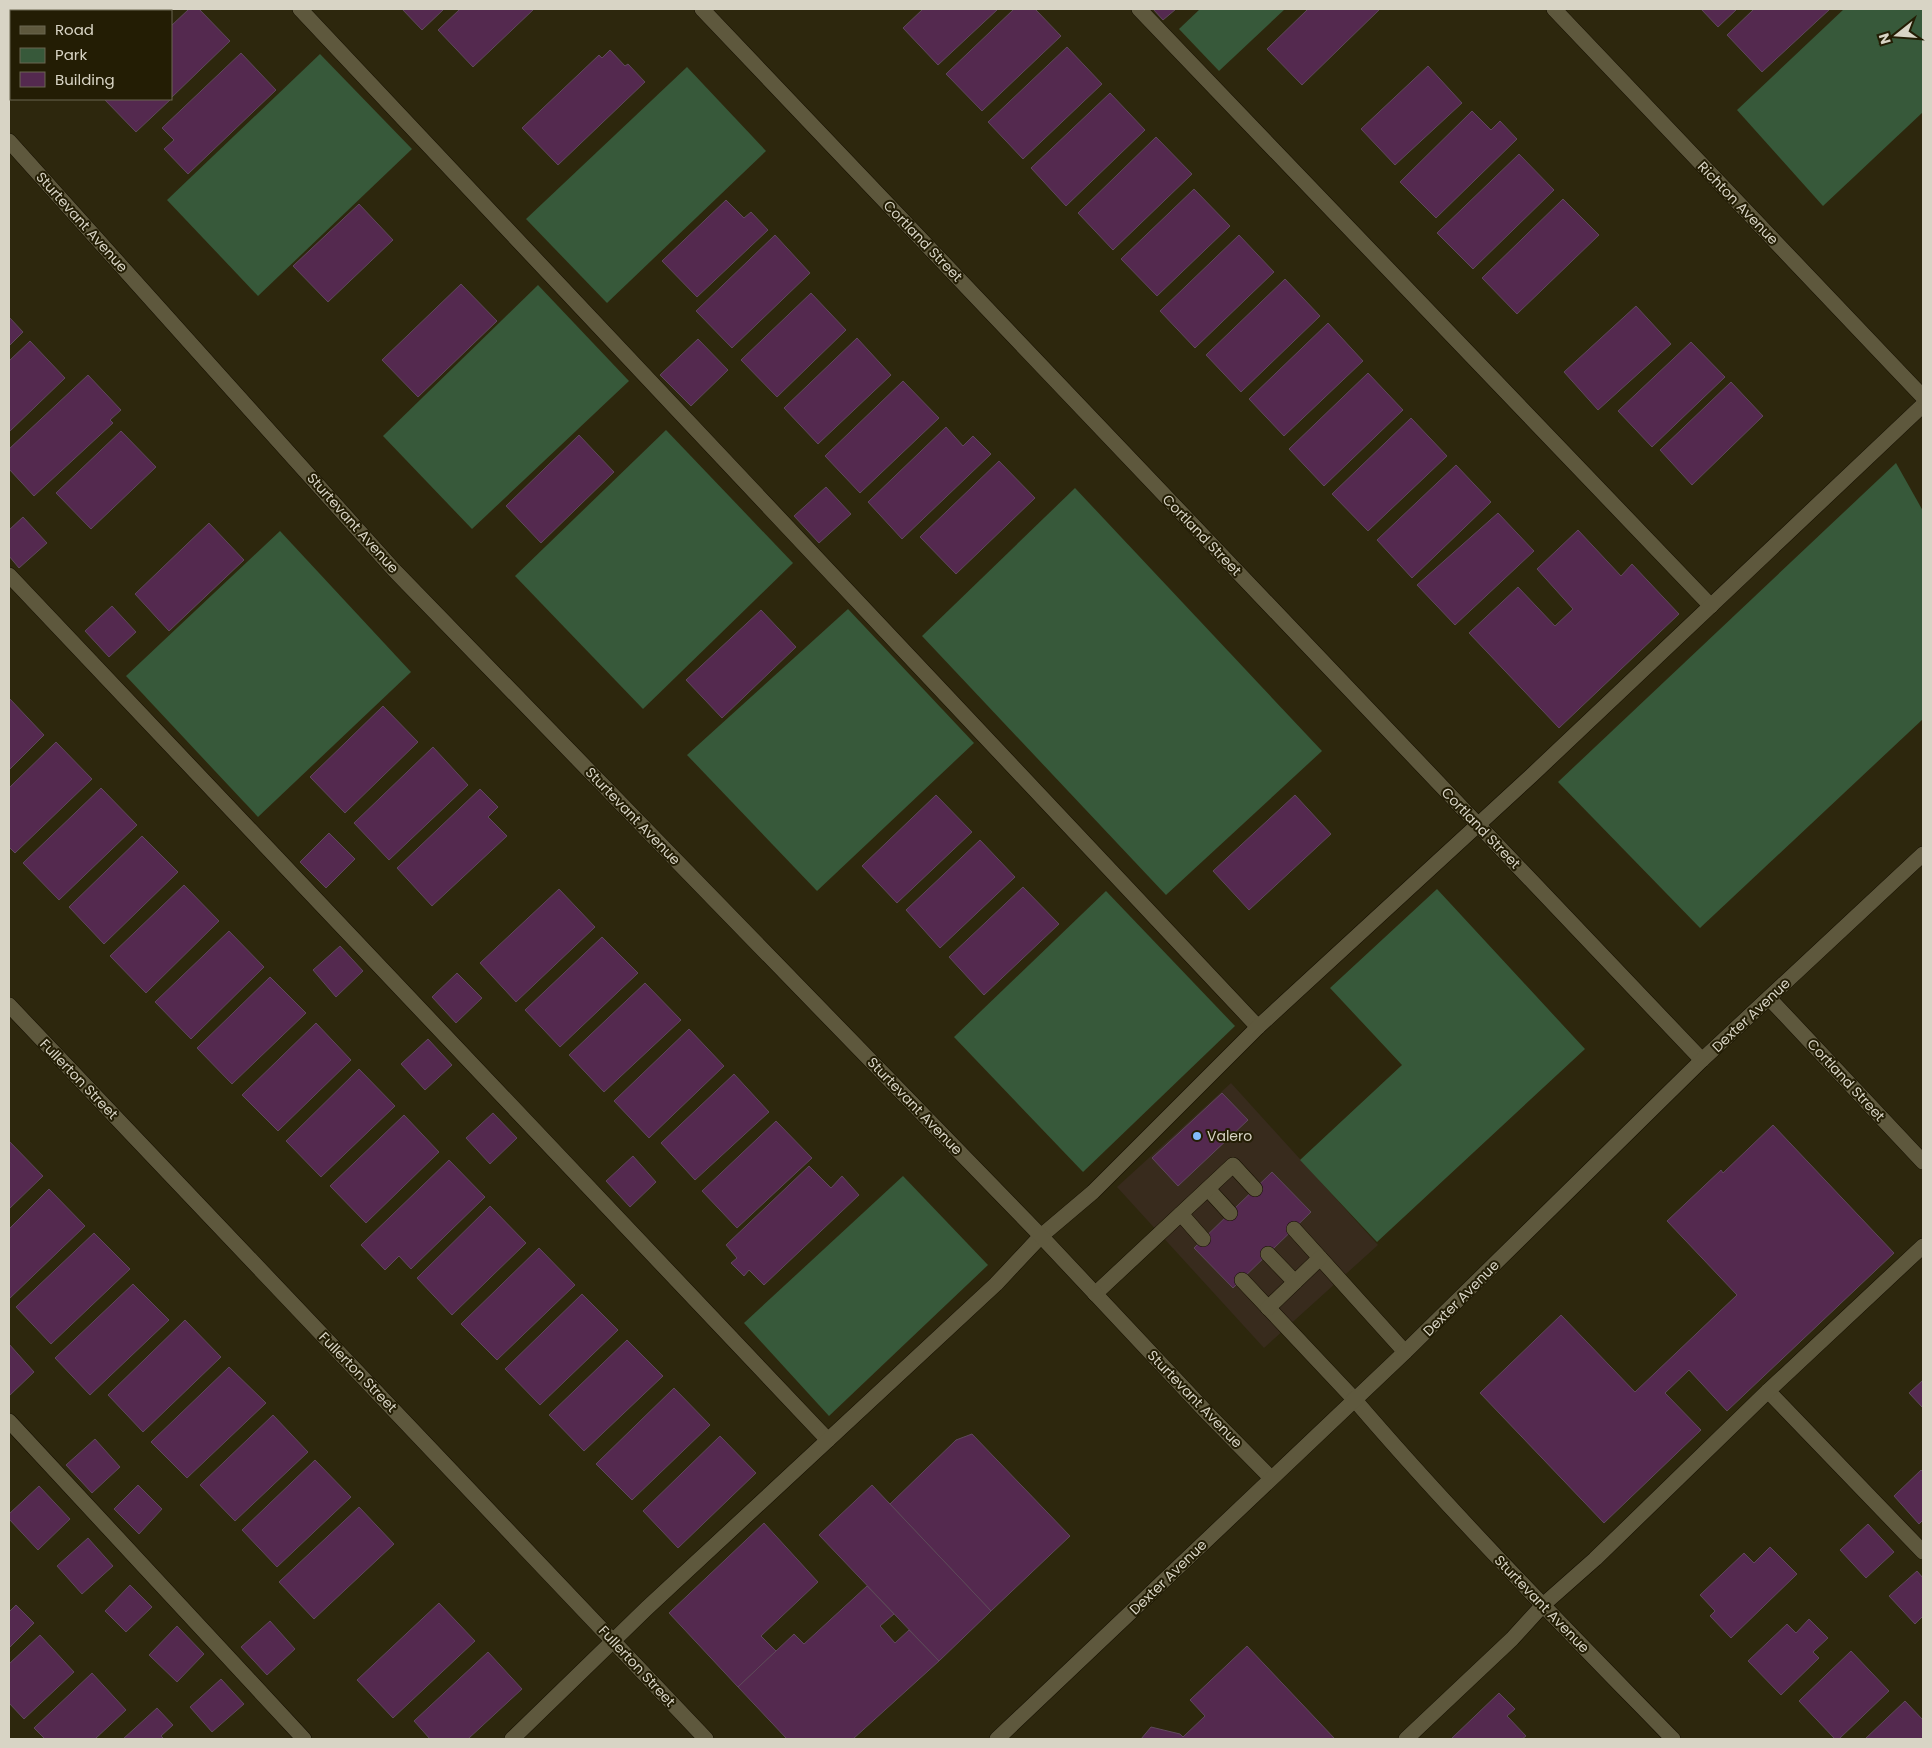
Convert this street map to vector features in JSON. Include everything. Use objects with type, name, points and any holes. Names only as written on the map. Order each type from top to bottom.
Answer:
[{"type":"street","points":[[300,9],[1258,1027]]},
{"type":"street","name":"Cortland Street","points":[[702,9],[1702,1060]]},
{"type":"street","points":[[1139,9],[1711,606]]},
{"type":"street","name":"Richton Avenue","points":[[1554,9],[1923,397]]},
{"type":"street","name":"Sturtevant Avenue","points":[[9,141],[394,570],[1041,1236],[1271,1478]]},
{"type":"street","points":[[512,1739],[613,1641],[996,1284],[1041,1236],[1093,1192],[1258,1027],[1478,825],[1923,405]]},
{"type":"street","points":[[9,575],[828,1440]]},
{"type":"street","name":"Dexter Avenue","points":[[997,1739],[1405,1352],[1702,1060],[1923,854]]},
{"type":"street","name":"Cortland Street","points":[[1769,998],[1923,1162]]},
{"type":"street","name":"Fullerton Street","points":[[9,1005],[706,1739]]},
{"type":"street","points":[[1095,1294],[1234,1165],[1255,1189]]},
{"type":"street","points":[[1208,1189],[1230,1213]]},
{"type":"street","points":[[1181,1214],[1203,1239]]},
{"type":"street","points":[[1294,1230],[1405,1352]]},
{"type":"street","points":[[1406,1739],[1512,1639],[1542,1605],[1595,1559],[1768,1391],[1923,1246]]},
{"type":"street","points":[[1268,1254],[1295,1282]]},
{"type":"street","points":[[1268,1308],[1320,1258]]},
{"type":"street","name":"Sturtevant Avenue","points":[[1242,1280],[1354,1399],[1400,1453],[1542,1605],[1673,1739]]},
{"type":"street","points":[[1768,1391],[1923,1552]]},
{"type":"street","points":[[9,1421],[304,1739]]},
{"type":"shaded area","points":[[1231,1083],[1378,1245],[1264,1348],[1117,1187]]},
{"type":"green space","points":[[1200,9],[1285,9],[1219,71],[1179,29]]},
{"type":"green space","points":[[1844,9],[1923,9],[1923,112],[1823,206],[1737,110]]},
{"type":"green space","points":[[320,54],[412,149],[258,296],[167,200]]},
{"type":"green space","points":[[687,67],[766,151],[607,303],[526,219]]},
{"type":"green space","points":[[538,285],[629,381],[472,529],[383,436]]},
{"type":"green space","points":[[666,430],[793,563],[643,709],[515,576]]},
{"type":"green space","points":[[1896,463],[1923,511],[1923,719],[1700,928],[1558,782]]},
{"type":"green space","points":[[1075,488],[1322,751],[1166,895],[922,636]]},
{"type":"green space","points":[[280,531],[411,672],[258,817],[126,676]]},
{"type":"green space","points":[[848,609],[974,743],[817,891],[687,755]]},
{"type":"green space","points":[[1437,889],[1585,1049],[1377,1242],[1300,1160],[1402,1065],[1330,988]]},
{"type":"green space","points":[[1106,891],[1235,1026],[1083,1172],[954,1037]]},
{"type":"green space","points":[[903,1176],[988,1265],[829,1416],[744,1323]]},
{"type":"building","points":[[189,9],[199,9],[230,41],[172,97],[172,25]]},
{"type":"building","points":[[402,9],[444,9],[422,30]]},
{"type":"building","points":[[460,9],[534,9],[473,67],[438,30]]},
{"type":"building","points":[[923,9],[998,9],[938,65],[903,28]]},
{"type":"building","points":[[1014,9],[1035,9],[1061,36],[982,111],[946,74]]},
{"type":"building","points":[[1153,9],[1176,9],[1163,20]]},
{"type":"building","points":[[1308,9],[1380,9],[1302,85],[1267,49]]},
{"type":"building","points":[[1701,9],[1737,9],[1718,27]]},
{"type":"building","points":[[1754,9],[1830,9],[1762,72],[1727,35]]},
{"type":"building","points":[[1067,47],[1102,84],[1023,159],[988,122]]},
{"type":"building","points":[[610,50],[625,66],[628,64],[645,82],[558,165],[522,128],[599,55],[602,58]]},
{"type":"building","points":[[241,53],[276,90],[188,174],[164,149],[174,140],[162,128]]},
{"type":"building","points":[[1428,66],[1462,103],[1395,165],[1361,129]]},
{"type":"building","points":[[1110,93],[1145,130],[1066,206],[1031,168]]},
{"type":"building","points":[[105,100],[170,100],[136,132]]},
{"type":"building","points":[[1472,111],[1491,130],[1500,121],[1517,139],[1436,218],[1400,182]]},
{"type":"building","points":[[1156,137],[1192,174],[1113,250],[1078,213]]},
{"type":"building","points":[[1519,154],[1554,190],[1473,269],[1437,233]]},
{"type":"building","points":[[1194,189],[1230,226],[1157,296],[1121,259]]},
{"type":"building","points":[[1563,199],[1599,235],[1517,314],[1482,278]]},
{"type":"building","points":[[726,200],[744,218],[751,212],[768,230],[697,297],[662,261]]},
{"type":"building","points":[[359,204],[393,240],[328,302],[293,266]]},
{"type":"building","points":[[775,235],[810,273],[732,348],[696,311]]},
{"type":"building","points":[[1239,235],[1274,272],[1195,348],[1160,311]]},
{"type":"building","points":[[1285,279],[1320,316],[1241,392],[1206,355]]},
{"type":"building","points":[[461,284],[497,321],[418,397],[382,360]]},
{"type":"building","points":[[811,293],[846,330],[777,397],[741,360]]},
{"type":"building","points":[[1636,306],[1671,344],[1598,410],[1564,372]]},
{"type":"building","points":[[9,317],[23,332],[9,346]]},
{"type":"building","points":[[1328,323],[1363,361],[1284,436],[1249,399]]},
{"type":"building","points":[[857,338],[891,375],[818,444],[784,408]]},
{"type":"building","points":[[698,339],[728,370],[691,406],[660,375]]},
{"type":"building","points":[[30,341],[65,378],[9,432],[9,361]]},
{"type":"building","points":[[1691,342],[1725,377],[1652,447],[1618,411]]},
{"type":"building","points":[[1368,373],[1403,410],[1324,486],[1289,449]]},
{"type":"building","points":[[88,375],[121,410],[110,420],[113,423],[34,496],[9,469],[9,449]]},
{"type":"building","points":[[903,381],[939,418],[860,493],[825,456]]},
{"type":"building","points":[[1731,382],[1763,416],[1692,485],[1660,450]]},
{"type":"building","points":[[1411,418],[1447,456],[1368,531],[1332,494]]},
{"type":"building","points":[[946,427],[963,446],[973,436],[991,454],[902,539],[868,502]]},
{"type":"building","points":[[121,431],[156,467],[91,529],[56,493]]},
{"type":"building","points":[[579,435],[614,472],[541,543],[506,506]]},
{"type":"building","points":[[999,461],[1035,498],[956,574],[920,537]]},
{"type":"building","points":[[1456,465],[1491,502],[1412,578],[1377,540]]},
{"type":"building","points":[[826,487],[851,514],[819,543],[794,516]]},
{"type":"building","points":[[1498,513],[1534,551],[1455,625],[1417,585]]},
{"type":"building","points":[[23,517],[47,543],[19,568],[9,556],[9,530]]},
{"type":"building","points":[[209,523],[244,560],[169,631],[135,594]]},
{"type":"building","points":[[1578,530],[1621,576],[1632,564],[1679,614],[1559,728],[1469,633],[1518,587],[1555,626],[1573,609],[1537,569]]},
{"type":"building","points":[[112,606],[136,632],[109,657],[85,631]]},
{"type":"building","points":[[761,610],[796,647],[722,718],[686,680]]},
{"type":"building","points":[[9,700],[44,735],[9,770]]},
{"type":"building","points":[[383,706],[418,742],[345,813],[310,777]]},
{"type":"building","points":[[56,742],[92,779],[15,853],[9,847],[9,788]]},
{"type":"building","points":[[433,747],[468,785],[389,860],[354,823]]},
{"type":"building","points":[[101,788],[137,825],[59,900],[23,863]]},
{"type":"building","points":[[480,789],[498,807],[488,817],[507,836],[432,906],[397,868]]},
{"type":"building","points":[[936,795],[972,832],[897,903],[862,866]]},
{"type":"building","points":[[1295,795],[1331,834],[1249,910],[1213,871]]},
{"type":"building","points":[[329,833],[355,859],[326,888],[300,862]]},
{"type":"building","points":[[142,836],[178,872],[104,944],[69,907]]},
{"type":"building","points":[[980,840],[1015,877],[940,948],[906,910]]},
{"type":"building","points":[[184,885],[219,921],[146,993],[110,956]]},
{"type":"building","points":[[1023,887],[1059,924],[984,995],[949,957]]},
{"type":"building","points":[[559,889],[595,927],[516,1002],[480,963]]},
{"type":"building","points":[[229,931],[264,967],[191,1039],[155,1002]]},
{"type":"building","points":[[602,937],[638,973],[560,1047],[525,1010]]},
{"type":"building","points":[[340,946],[363,971],[336,997],[313,970]]},
{"type":"building","points":[[457,973],[482,998],[456,1023],[432,997]]},
{"type":"building","points":[[270,977],[306,1013],[232,1084],[197,1048]]},
{"type":"building","points":[[645,983],[681,1020],[604,1092],[569,1055]]},
{"type":"building","points":[[316,1023],[351,1060],[278,1131],[242,1095]]},
{"type":"building","points":[[689,1029],[724,1066],[649,1138],[614,1101]]},
{"type":"building","points":[[428,1039],[452,1065],[425,1090],[401,1064]]},
{"type":"building","points":[[359,1069],[395,1106],[321,1177],[286,1141]]},
{"type":"building","points":[[734,1074],[769,1112],[695,1180],[661,1143]]},
{"type":"building","points":[[1222,1093],[1248,1120],[1178,1186],[1152,1158]]},
{"type":"building","points":[[493,1113],[517,1138],[490,1164],[466,1138]]},
{"type":"building","points":[[404,1115],[439,1152],[366,1223],[330,1186]]},
{"type":"building","points":[[776,1121],[812,1158],[737,1228],[702,1191]]},
{"type":"building","points":[[1773,1125],[1894,1253],[1727,1411],[1689,1370],[1665,1393],[1701,1430],[1604,1523],[1480,1393],[1561,1315],[1635,1392],[1737,1295],[1667,1221],[1721,1170],[1723,1173]]},
{"type":"building","points":[[9,1141],[43,1176],[9,1209]]},
{"type":"building","points":[[633,1156],[656,1182],[630,1207],[606,1181]]},
{"type":"building","points":[[449,1160],[485,1197],[411,1269],[399,1256],[385,1270],[361,1245]]},
{"type":"building","points":[[809,1166],[831,1188],[842,1176],[859,1195],[764,1285],[749,1270],[744,1276],[731,1263],[737,1258],[726,1245]]},
{"type":"building","points":[[1272,1172],[1311,1212],[1233,1288],[1194,1248]]},
{"type":"building","points":[[49,1189],[85,1226],[9,1299],[9,1229]]},
{"type":"building","points":[[490,1206],[526,1243],[452,1315],[417,1278]]},
{"type":"building","points":[[94,1233],[130,1269],[51,1344],[16,1307]]},
{"type":"building","points":[[539,1248],[575,1285],[497,1360],[461,1324]]},
{"type":"building","points":[[133,1284],[169,1320],[90,1395],[55,1358]]},
{"type":"building","points":[[582,1294],[618,1330],[540,1405],[505,1369]]},
{"type":"building","points":[[185,1320],[221,1357],[143,1432],[108,1395]]},
{"type":"building","points":[[627,1340],[663,1376],[584,1451],[549,1415]]},
{"type":"building","points":[[9,1344],[34,1372],[9,1396]]},
{"type":"building","points":[[229,1367],[266,1403],[187,1478],[151,1442]]},
{"type":"building","points":[[1923,1380],[1923,1408],[1909,1393]]},
{"type":"building","points":[[674,1388],[710,1425],[632,1500],[596,1464]]},
{"type":"building","points":[[273,1415],[308,1452],[235,1521],[200,1485]]},
{"type":"building","points":[[972,1434],[1070,1536],[991,1611],[890,1504],[956,1440]]},
{"type":"building","points":[[720,1436],[756,1473],[678,1548],[643,1511]]},
{"type":"building","points":[[95,1439],[120,1467],[92,1493],[66,1465]]},
{"type":"building","points":[[315,1460],[351,1497],[277,1567],[242,1530]]},
{"type":"building","points":[[1921,1470],[1923,1472],[1923,1520],[1919,1524],[1894,1496]]},
{"type":"building","points":[[138,1485],[162,1509],[139,1534],[114,1509]]},
{"type":"building","points":[[872,1485],[991,1611],[939,1661],[819,1535]]},
{"type":"building","points":[[39,1486],[70,1519],[38,1550],[9,1519],[9,1514]]},
{"type":"building","points":[[359,1507],[394,1544],[314,1619],[279,1582]]},
{"type":"building","points":[[764,1523],[818,1582],[761,1636],[776,1651],[738,1687],[669,1613]]},
{"type":"building","points":[[1868,1524],[1894,1552],[1866,1578],[1840,1550]]},
{"type":"building","points":[[88,1538],[113,1566],[82,1594],[57,1566]]},
{"type":"building","points":[[1770,1547],[1797,1574],[1731,1638],[1710,1616],[1715,1611],[1700,1595],[1744,1553],[1754,1563]]},
{"type":"building","points":[[1917,1571],[1923,1578],[1923,1616],[1915,1624],[1889,1596]]},
{"type":"building","points":[[130,1585],[152,1607],[126,1632],[105,1611]]},
{"type":"building","points":[[867,1586],[894,1614],[880,1626],[895,1643],[909,1630],[939,1661],[853,1739],[787,1739],[738,1687],[794,1634],[804,1644]]},
{"type":"building","points":[[439,1603],[475,1641],[393,1718],[357,1680]]},
{"type":"building","points":[[16,1605],[34,1623],[9,1648],[9,1609],[10,1611]]},
{"type":"building","points":[[1809,1619],[1828,1638],[1813,1652],[1819,1658],[1781,1695],[1748,1661],[1787,1624],[1796,1633]]},
{"type":"building","points":[[270,1621],[295,1649],[267,1675],[241,1647]]},
{"type":"building","points":[[177,1626],[204,1654],[177,1682],[149,1655]]},
{"type":"building","points":[[40,1635],[74,1672],[24,1719],[9,1703],[9,1664]]},
{"type":"building","points":[[1247,1646],[1335,1739],[1141,1739],[1151,1727],[1180,1734],[1183,1737],[1205,1716],[1190,1700]]},
{"type":"building","points":[[1851,1651],[1889,1691],[1839,1739],[1835,1739],[1799,1701]]},
{"type":"building","points":[[488,1652],[522,1689],[468,1739],[430,1739],[414,1721]]},
{"type":"building","points":[[92,1673],[126,1710],[95,1739],[45,1739],[34,1728]]},
{"type":"building","points":[[221,1679],[244,1704],[212,1732],[190,1707]]},
{"type":"building","points":[[1499,1693],[1515,1709],[1507,1716],[1526,1736],[1522,1739],[1451,1739]]},
{"type":"building","points":[[1905,1701],[1923,1720],[1923,1739],[1865,1739]]},
{"type":"building","points":[[157,1708],[173,1725],[161,1736],[164,1739],[123,1739]]},
{"type":"place","name":"Valero","points":[[1197,1136]]}]
